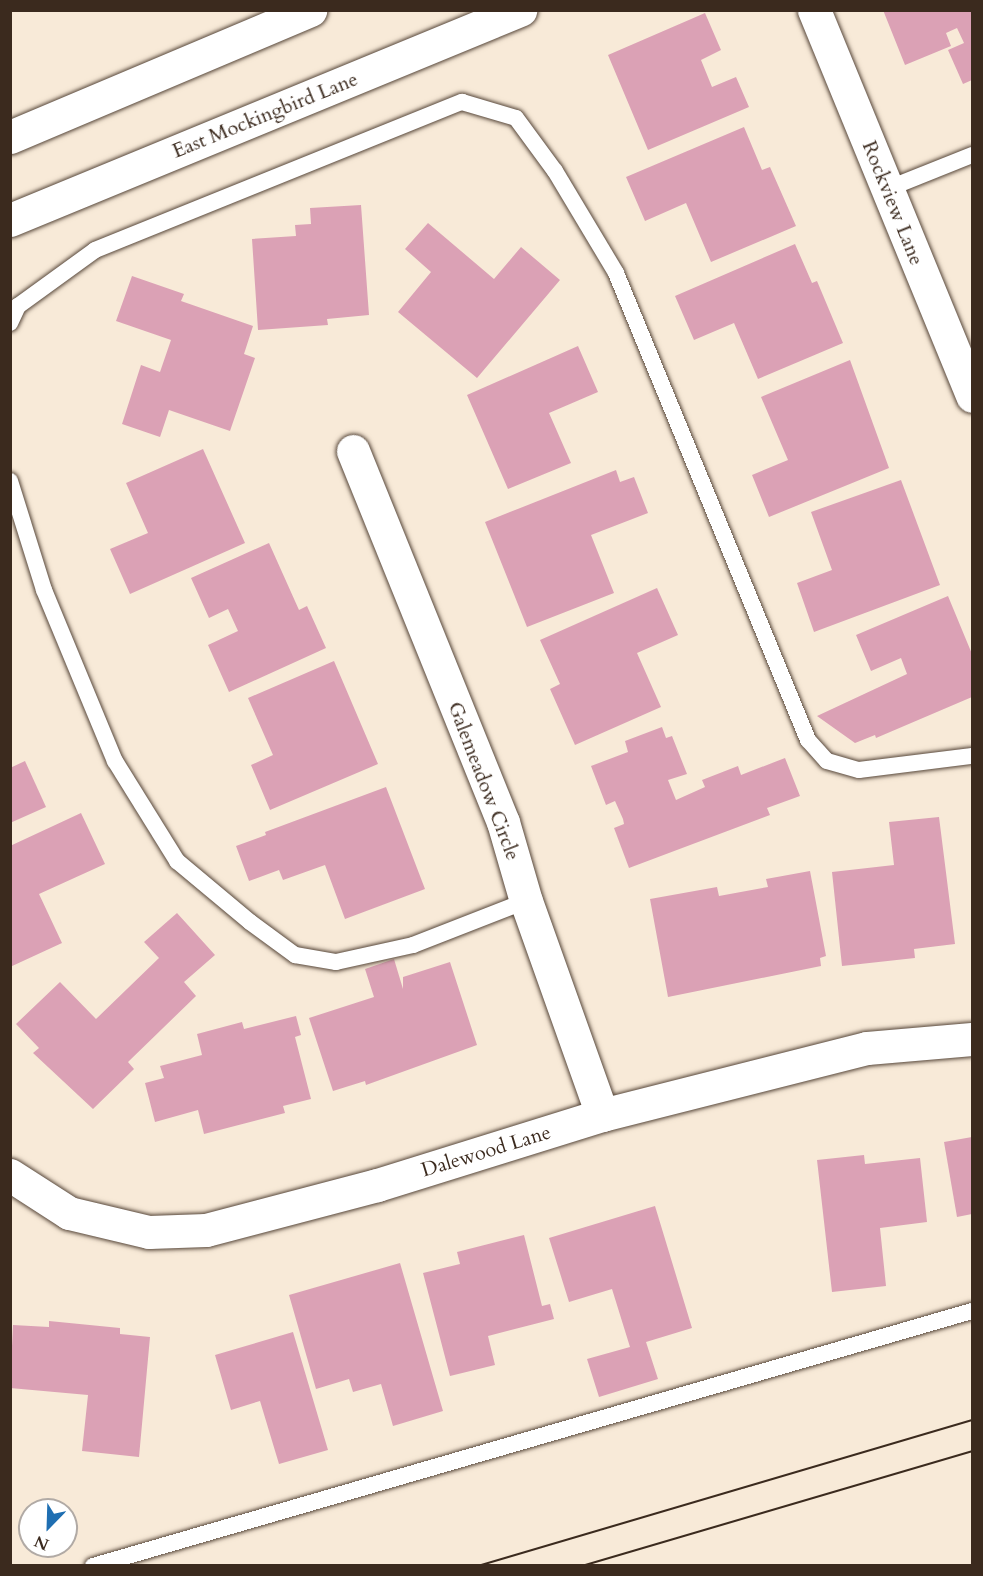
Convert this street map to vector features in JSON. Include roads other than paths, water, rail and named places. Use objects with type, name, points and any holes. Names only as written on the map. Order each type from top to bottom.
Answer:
[{"type":"street","points":[[10,137],[310,10]]},
{"type":"street","name":"East Mockingbird Lane","points":[[10,220],[520,10]]},
{"type":"street","name":"Rockview Lane","points":[[814,10],[972,396]]},
{"type":"street","name":"Galemeadow Circle","points":[[353,451],[503,822],[526,901],[602,1115]]},
{"type":"street","name":"Dalewood Lane","points":[[10,1174],[69,1213],[149,1232],[206,1230],[377,1185],[602,1115],[867,1048],[972,1039]]},
{"type":"lane","points":[[10,323],[18,306],[95,250],[462,102],[516,118],[555,171],[616,273],[808,740],[827,761],[859,770],[972,756]]},
{"type":"lane","points":[[887,189],[972,155]]},
{"type":"lane","points":[[10,481],[44,590],[115,761],[177,861],[250,922],[295,955],[336,962],[413,945],[526,901]]},
{"type":"lane","points":[[93,1566],[972,1311]]},
{"type":"tram line","points":[[478,1566],[972,1420]]},
{"type":"tram line","points":[[582,1566],[972,1451]]}]
